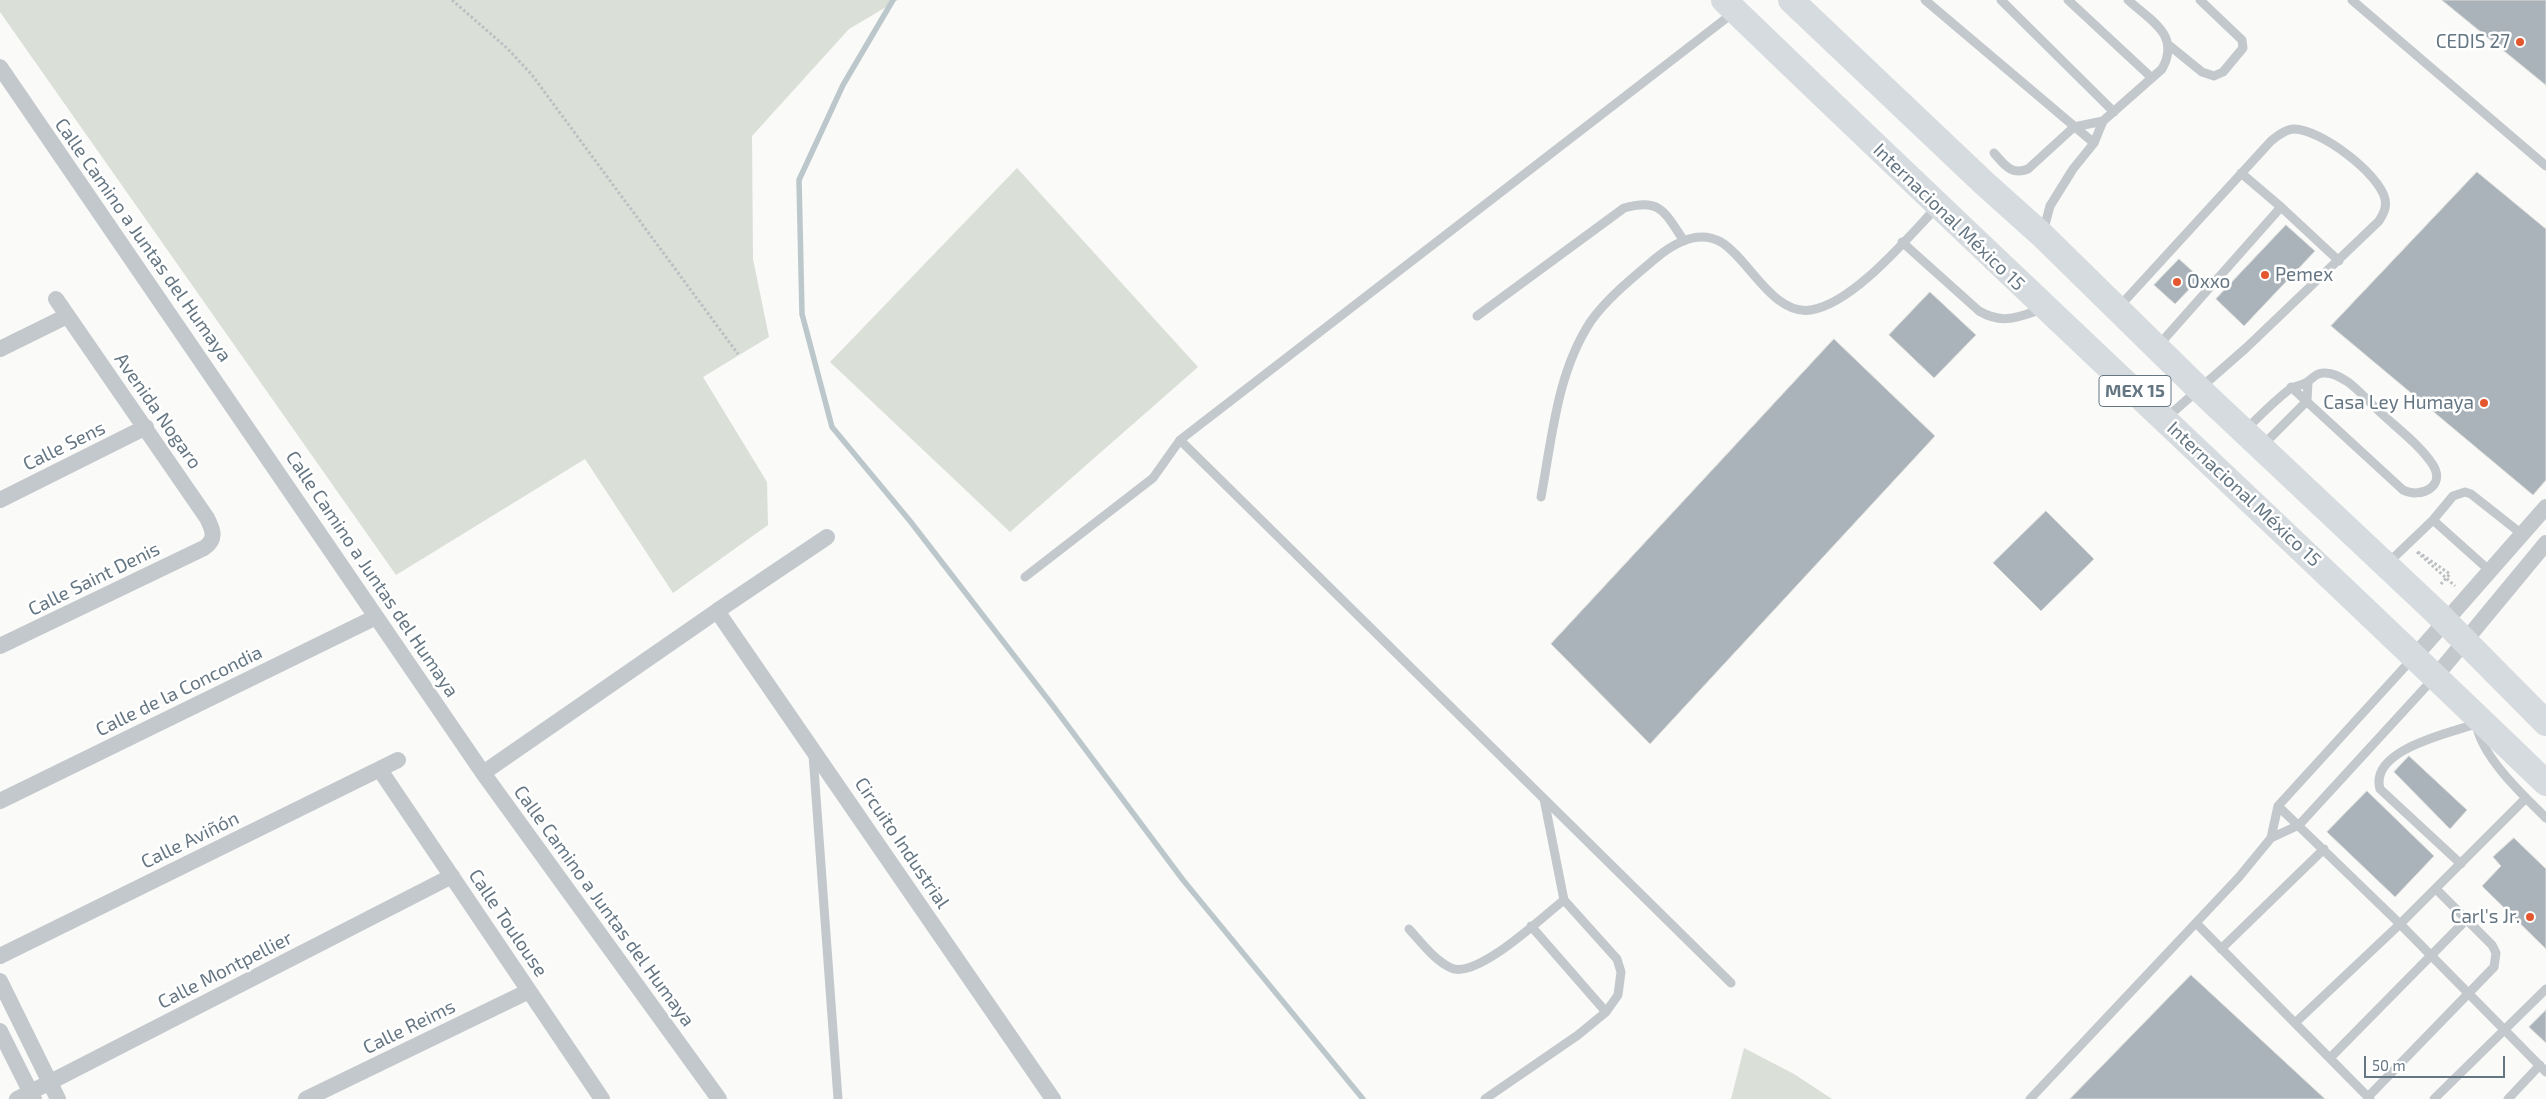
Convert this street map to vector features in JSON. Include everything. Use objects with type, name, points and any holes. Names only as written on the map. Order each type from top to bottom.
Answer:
[{"type":"main road","name":"MEX 15","points":[[1791,0],[1990,188],[2042,234],[2156,348],[2386,565],[2546,723]]},
{"type":"main road","name":"Internacional México 15","points":[[1730,6],[2045,308],[2436,676],[2475,718],[2536,790]]},
{"type":"street","name":"Calle Camino a Juntas del Humaya","points":[[0,67],[483,773],[718,1099]]},
{"type":"street","name":"Avenida Nogaro","points":[[56,299],[146,427],[210,523],[213,537],[212,543],[204,548]]},
{"type":"street","points":[[0,349],[67,316]]},
{"type":"street","name":"Calle Sens","points":[[0,500],[146,427]]},
{"type":"street","points":[[2415,656],[2441,618],[2490,571],[2546,507]]},
{"type":"street","points":[[483,773],[717,611],[828,537]]},
{"type":"street","points":[[2436,676],[2546,542]]},
{"type":"street","name":"Calle Saint Denis","points":[[0,646],[204,548]]},
{"type":"street","name":"Circuito Industrial","points":[[717,611],[1053,1099]]},
{"type":"street","name":"Calle de la Concondia","points":[[0,801],[376,617]]},
{"type":"street","name":"Calle Aviñón","points":[[0,956],[398,760]]},
{"type":"street","name":"Calle Toulouse","points":[[380,770],[602,1099]]},
{"type":"street","name":"Calle Montpellier","points":[[27,1097],[50,1083],[452,876]]},
{"type":"street","points":[[0,981],[58,1099]]},
{"type":"street","name":"Calle Reims","points":[[306,1099],[529,991]]},
{"type":"street","points":[[0,1031],[27,1097]]},
{"type":"lane","points":[[1925,0],[2094,143]]},
{"type":"lane","points":[[2001,0],[2114,112]]},
{"type":"lane","points":[[2068,0],[2152,78]]},
{"type":"lane","points":[[1994,153],[2010,170],[2019,173],[2028,169],[2074,127],[2103,121],[2162,69],[2168,59],[2170,46],[2167,37],[2128,0]]},
{"type":"lane","points":[[2170,46],[2202,72],[2214,76],[2223,72],[2243,48],[2242,40],[2200,0]]},
{"type":"lane","points":[[2352,0],[2546,166]]},
{"type":"lane","points":[[1025,577],[1153,478],[1180,440],[1730,6]]},
{"type":"lane","points":[[2042,234],[2050,206],[2073,169],[2094,143],[2103,121]]},
{"type":"lane","points":[[2118,308],[2271,141],[2292,129],[2308,130],[2367,170],[2377,182],[2385,199],[2385,210],[2379,221],[2338,261],[2165,419]]},
{"type":"lane","points":[[2241,173],[2281,207],[2338,261]]},
{"type":"lane","points":[[1477,316],[1624,208],[1641,203],[1653,204],[1664,211],[1684,240]]},
{"type":"lane","points":[[1541,497],[1560,399],[1572,354],[1592,320],[1627,282],[1668,248],[1684,240],[1708,237],[1722,243],[1777,298],[1797,310],[1810,310],[1832,304],[1850,293],[1938,206]]},
{"type":"lane","points":[[2156,348],[2281,207]]},
{"type":"lane","points":[[1902,242],[1979,311],[1991,318],[2003,320],[2014,318],[2045,308]]},
{"type":"lane","points":[[2252,439],[2291,387],[2308,382],[2313,376],[2322,373],[2335,374],[2348,382],[2432,464],[2437,472],[2436,482],[2431,489],[2423,493],[2412,495],[2403,490],[2291,387]]},
{"type":"lane","points":[[2307,401],[2308,382]]},
{"type":"lane","points":[[2252,439],[2307,401]]},
{"type":"lane","points":[[1180,440],[1731,983]]},
{"type":"lane","points":[[2386,565],[2434,520],[2453,496],[2465,492],[2523,535]]},
{"type":"lane","points":[[2434,520],[2490,571]]},
{"type":"lane","points":[[2271,838],[2278,806],[2415,656]]},
{"type":"lane","points":[[2030,1099],[2196,923],[2271,838],[2299,825],[2436,676]]},
{"type":"lane","points":[[2461,864],[2380,790],[2378,781],[2384,766],[2407,749],[2475,718]]},
{"type":"lane","points":[[813,748],[838,1099]]},
{"type":"lane","points":[[2295,1023],[2400,924],[2536,790],[2546,818]]},
{"type":"lane","points":[[1486,1099],[1578,1035],[1606,1012],[1618,995],[1621,972],[1617,959],[1564,900],[1544,798]]},
{"type":"lane","points":[[2278,806],[2400,924],[2543,1069],[2508,1099]]},
{"type":"lane","points":[[2222,949],[2324,849]]},
{"type":"lane","points":[[2196,923],[2369,1098],[2494,966],[2496,953],[2492,945],[2436,888]]},
{"type":"lane","points":[[1409,929],[1434,957],[1452,969],[1464,970],[1489,959],[1564,900]]},
{"type":"lane","points":[[2330,1058],[2467,919]]},
{"type":"lane","points":[[1531,926],[1606,1012]]},
{"type":"lane","points":[[2434,1099],[2546,989]]},
{"type":"path","points":[[452,0],[508,49],[532,75],[738,354]]},
{"type":"path","points":[[2441,618],[2455,587],[2413,548],[2450,574]]},
{"type":"shaded area","points":[[0,0],[898,0],[849,29],[752,136],[753,259],[769,337],[703,377],[767,482],[768,525],[673,593],[585,459],[396,575],[0,12]]},
{"type":"shaded area","points":[[1017,168],[1198,367],[1010,532],[830,362]]},
{"type":"shaded area","points":[[1744,1048],[1794,1074],[1832,1099],[1731,1099]]},
{"type":"building","name":"CEDIS 27","points":[[2442,0],[2546,0],[2546,85]]},
{"type":"building","name":"Casa Ley Humaya","points":[[2477,172],[2546,229],[2546,480],[2533,495],[2331,326]]},
{"type":"building","name":"Pemex","points":[[2286,225],[2315,251],[2244,326],[2216,299]]},
{"type":"building","name":"Oxxo","points":[[2179,259],[2200,278],[2175,304],[2154,285]]},
{"type":"building","points":[[1930,292],[1976,335],[1934,378],[1889,335]]},
{"type":"building","points":[[1834,339],[1935,436],[1650,744],[1551,644]]},
{"type":"building","points":[[2046,511],[2094,559],[2041,611],[1993,563]]},
{"type":"building","points":[[2409,756],[2467,810],[2450,829],[2394,772]]},
{"type":"building","points":[[2367,791],[2434,856],[2395,897],[2327,832]]},
{"type":"building","name":"Carl's Jr.","points":[[2514,838],[2546,869],[2546,949],[2482,886],[2501,866],[2493,857]]},
{"type":"building","points":[[2191,975],[2325,1099],[2070,1099]]},
{"type":"building","points":[[2546,1010],[2546,1043],[2529,1027]]},
{"type":"waterway","points":[[893,0],[843,85],[799,180],[802,314],[832,427],[910,521],[1053,706],[1183,880],[1363,1099]]},
{"type":"place","name":"CEDIS 27","points":[[2520,42]]},
{"type":"place","name":"Pemex","points":[[2265,275]]},
{"type":"place","name":"Oxxo","points":[[2177,282]]},
{"type":"place","name":"Casa Ley Humaya","points":[[2484,403]]},
{"type":"place","name":"Carl's Jr.","points":[[2530,917]]}]
